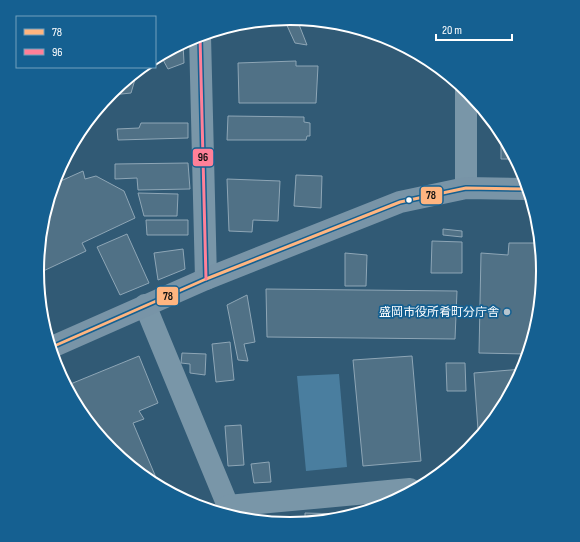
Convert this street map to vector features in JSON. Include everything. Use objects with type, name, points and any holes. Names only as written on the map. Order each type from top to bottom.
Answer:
[{"type":"main road","points":[[55,345],[206,279],[400,202],[466,188],[522,189]]},
{"type":"street","points":[[200,42],[206,279]]},
{"type":"street","points":[[466,99],[466,188]]},
{"type":"street","points":[[144,306],[228,509],[403,490]]},
{"type":"water","points":[[339,374],[347,467],[306,471],[297,376]]},
{"type":"building","points":[[287,25],[299,26],[307,45],[295,43]]},
{"type":"building","points":[[183,49],[184,63],[168,69],[163,60]]},
{"type":"building","points":[[296,61],[296,66],[318,66],[316,103],[239,103],[238,63]]},
{"type":"building","points":[[135,80],[131,93],[119,94]]},
{"type":"building","points":[[228,116],[304,117],[304,122],[310,123],[310,136],[307,136],[306,140],[227,140]]},
{"type":"building","points":[[141,123],[188,123],[188,138],[118,140],[117,129],[139,128]]},
{"type":"building","points":[[501,144],[509,159],[501,159]]},
{"type":"building","points":[[188,163],[190,189],[138,190],[137,178],[115,179],[115,164]]},
{"type":"building","points":[[83,171],[85,179],[96,176],[124,191],[135,218],[82,243],[86,251],[44,271],[46,239],[52,207],[62,181]]},
{"type":"building","points":[[296,175],[322,176],[321,208],[294,206]]},
{"type":"building","points":[[227,179],[280,181],[278,221],[253,220],[252,232],[229,231]]},
{"type":"building","points":[[138,193],[178,194],[177,216],[144,216]]},
{"type":"building","points":[[146,220],[188,220],[188,235],[147,235]]},
{"type":"building","points":[[443,229],[462,231],[462,237],[443,235]]},
{"type":"building","points":[[127,234],[149,283],[120,295],[97,247]]},
{"type":"building","points":[[432,241],[462,242],[462,273],[431,273]]},
{"type":"building","name":"盛岡市役所肴町分庁舎","points":[[509,243],[534,243],[536,271],[534,303],[528,335],[521,354],[479,353],[481,253],[508,255]]},
{"type":"building","points":[[183,249],[185,269],[158,280],[154,253]]},
{"type":"building","points":[[345,253],[367,255],[366,286],[345,286]]},
{"type":"building","points":[[266,289],[457,291],[455,339],[267,337]]},
{"type":"building","points":[[247,295],[255,342],[244,344],[248,361],[238,360],[227,305]]},
{"type":"building","points":[[230,342],[234,380],[216,382],[212,344]]},
{"type":"building","points":[[182,353],[206,354],[205,375],[190,373],[190,364],[181,363]]},
{"type":"building","points":[[139,356],[158,403],[139,411],[144,419],[133,423],[156,478],[128,456],[105,433],[85,408],[71,384]]},
{"type":"building","points":[[412,356],[421,461],[363,466],[353,360]]},
{"type":"building","points":[[446,363],[465,363],[466,391],[447,391]]},
{"type":"building","points":[[515,370],[495,408],[478,429],[474,373]]},
{"type":"building","points":[[241,425],[244,465],[228,466],[225,426]]},
{"type":"building","points":[[269,462],[271,482],[254,483],[251,464]]},
{"type":"building","points":[[305,513],[329,514],[322,515],[305,516]]},
{"type":"transit line","name":"96","points":[[200,42],[206,279]]},
{"type":"transit line","name":"78","points":[[55,345],[206,279],[400,202],[466,188],[522,189]]},
{"type":"place","name":"盛岡市役所肴町分庁舎","points":[[507,312]]}]
